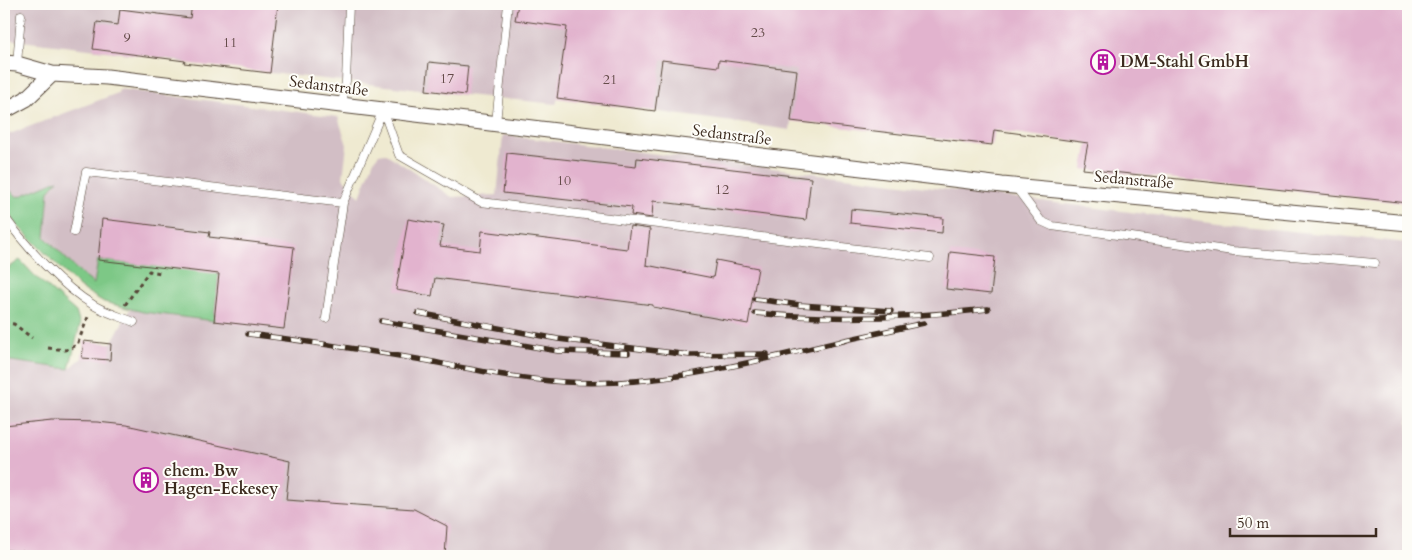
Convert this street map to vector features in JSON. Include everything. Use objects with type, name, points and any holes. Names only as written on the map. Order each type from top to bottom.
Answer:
[{"type":"street","name":"Sedanstraße","points":[[10,64],[52,74],[107,77],[1014,186],[1408,223]]},
{"type":"street","points":[[4,110],[26,99],[52,74]]},
{"type":"lane","points":[[342,105],[346,81],[349,4]]},
{"type":"lane","points":[[496,124],[508,4]]},
{"type":"lane","points":[[10,64],[21,15]]},
{"type":"lane","points":[[326,318],[343,203],[383,110]]},
{"type":"lane","points":[[383,110],[400,155],[481,202],[930,258]]},
{"type":"lane","points":[[74,232],[86,172],[343,203]]},
{"type":"lane","points":[[1014,186],[1041,221],[1052,226],[1233,251],[1375,263]]},
{"type":"lane","points":[[4,216],[14,230],[63,282],[95,306],[134,322]]},
{"type":"path","points":[[118,315],[148,271],[161,273]]},
{"type":"path","points":[[48,348],[66,350],[77,346],[90,312],[95,306]]},
{"type":"path","points":[[4,323],[14,324],[32,338]]},
{"type":"shaded area","points":[[4,4],[1408,4],[1408,203],[1083,169],[1088,143],[995,130],[992,145],[791,121],[790,130],[558,98],[556,104],[465,95],[184,63],[156,57],[4,39]]},
{"type":"shaded area","points":[[119,89],[338,117],[347,145],[343,178],[360,197],[374,160],[379,154],[385,153],[452,197],[497,195],[503,135],[1244,226],[1408,243],[1408,556],[4,556],[4,360],[69,369],[82,358],[84,341],[111,343],[130,309],[213,321],[98,260],[94,284],[81,274],[45,237],[49,191],[57,182],[18,197],[4,186],[4,142],[7,135],[118,93]]},
{"type":"green space","points":[[58,180],[49,191],[45,237],[81,274],[94,284],[98,260],[219,273],[214,321],[143,312],[104,302],[79,287],[17,225],[4,206],[4,186],[18,197]]},
{"type":"green space","points":[[20,260],[35,276],[76,312],[80,325],[69,369],[4,360],[4,271]]},
{"type":"building","points":[[192,4],[278,4],[270,73],[184,63],[185,61],[93,49],[97,22],[118,25],[120,9],[190,18]]},
{"type":"building","name":"DM-Stahl GmbH","points":[[518,4],[1408,4],[1408,203],[1083,169],[1088,143],[994,130],[992,145],[791,121],[797,70],[719,60],[718,67],[662,60],[655,111],[557,98],[567,27],[515,20]]},
{"type":"building","points":[[429,62],[468,66],[465,95],[426,90]]},
{"type":"building","points":[[507,153],[636,167],[637,158],[811,178],[806,220],[653,201],[652,218],[631,215],[632,207],[503,193]]},
{"type":"building","points":[[851,209],[943,218],[942,233],[850,223]]},
{"type":"building","points":[[102,219],[210,232],[209,237],[294,247],[284,329],[214,321],[219,274],[98,260]]},
{"type":"building","points":[[408,219],[444,225],[440,246],[480,251],[482,231],[627,249],[630,226],[650,229],[646,265],[713,278],[716,260],[758,268],[748,324],[653,307],[653,305],[435,278],[432,296],[396,290]]},
{"type":"building","points":[[950,252],[995,257],[991,294],[946,289]]},
{"type":"building","points":[[84,341],[111,344],[110,360],[82,358]]},
{"type":"building","name":"ehem. Bw Hagen-Eckesey","points":[[52,421],[126,425],[290,461],[286,500],[414,509],[447,526],[445,556],[33,556],[34,552],[4,550],[4,426]]},
{"type":"railway","points":[[755,299],[800,305],[891,311]]},
{"type":"railway","points":[[755,313],[842,318],[929,315],[988,309]]},
{"type":"railway","points":[[418,313],[558,339],[690,355],[767,354]]},
{"type":"railway","points":[[381,321],[558,351],[628,353]]},
{"type":"railway","points":[[841,341],[924,323]]},
{"type":"railway","points":[[248,334],[357,349],[529,379],[601,383],[672,377],[707,371],[847,340]]},
{"type":"place","name":"DM-Stahl GmbH","points":[[1103,62]]},
{"type":"place","name":"ehem. Bw Hagen-Eckesey","points":[[146,480]]}]
